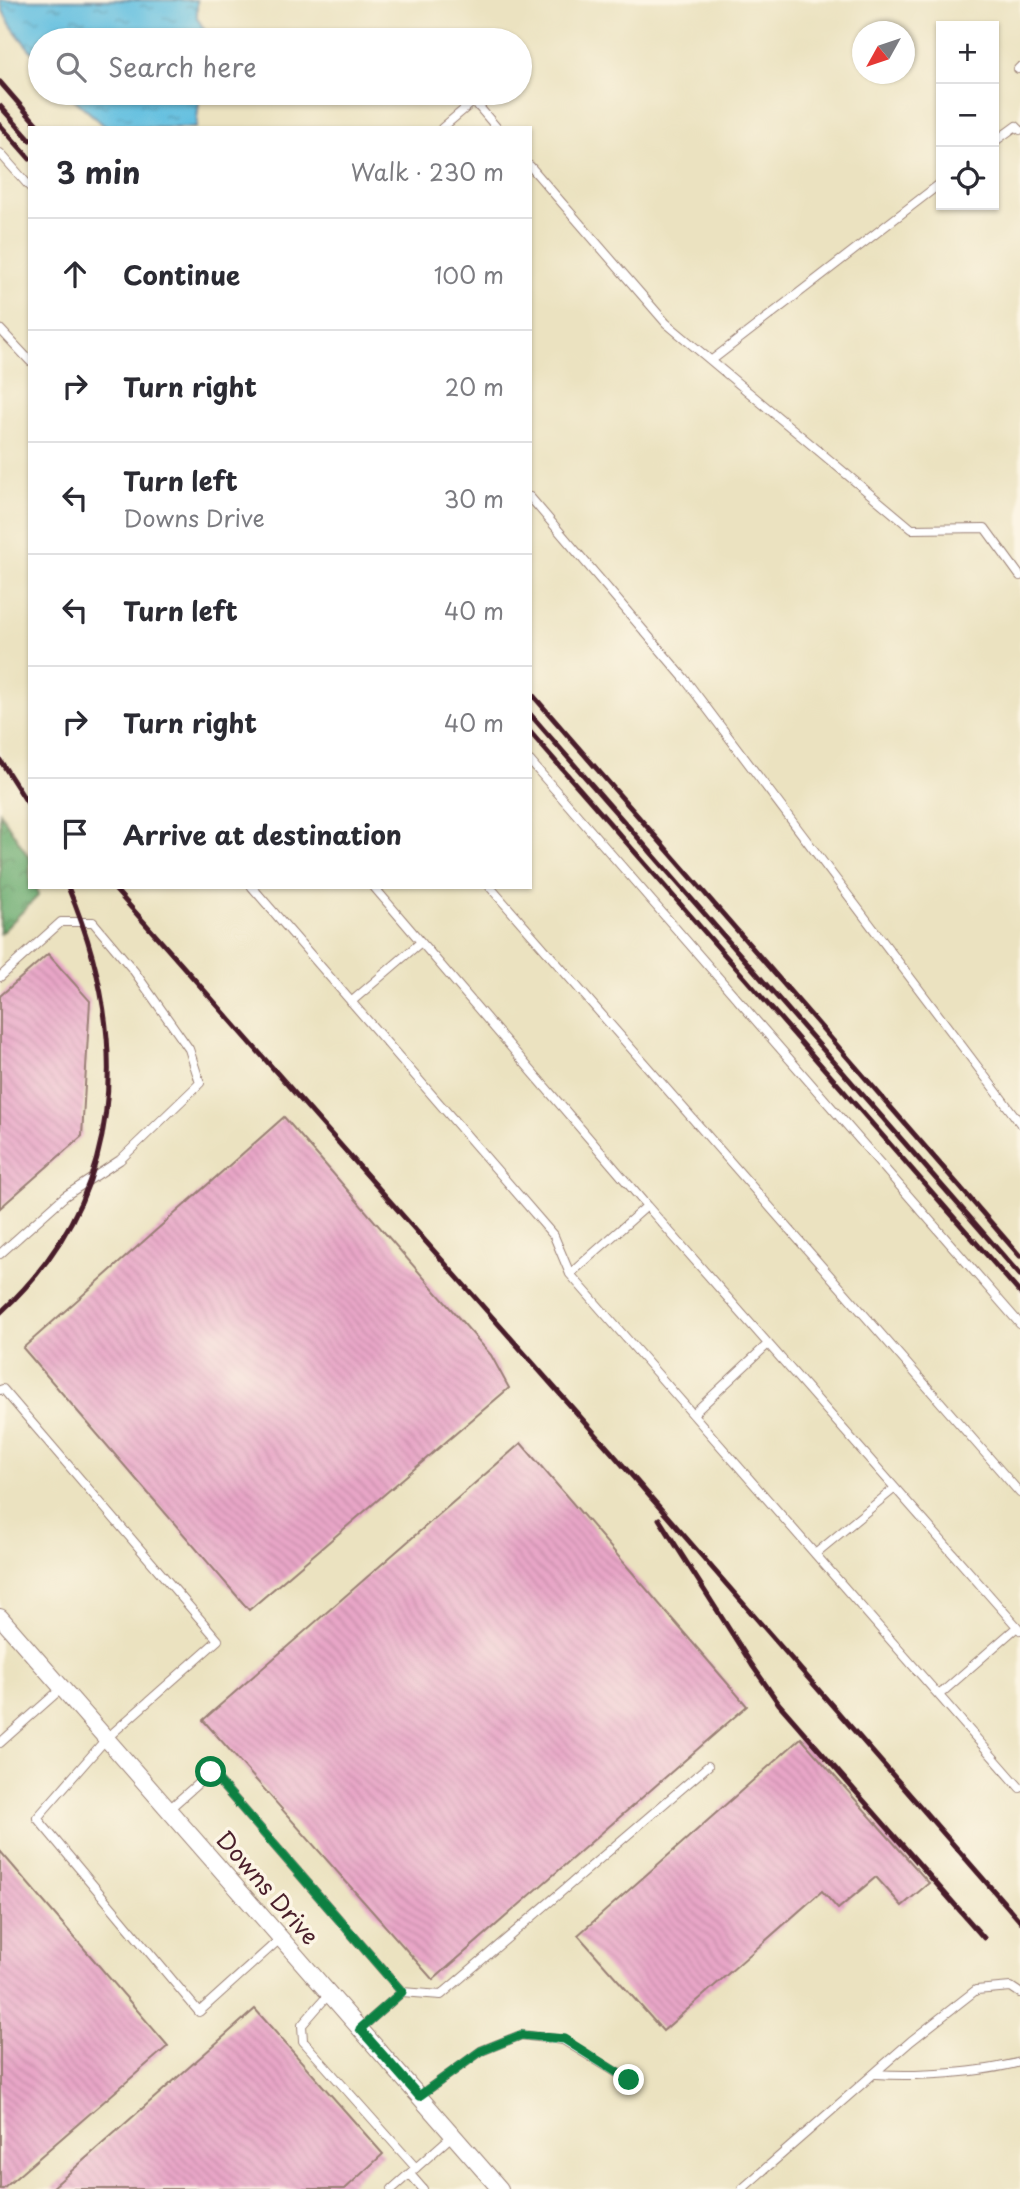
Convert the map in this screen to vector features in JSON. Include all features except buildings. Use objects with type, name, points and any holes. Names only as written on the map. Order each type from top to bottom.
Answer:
[{"type":"street","name":"Downs Drive","points":[[0,1617],[500,2189]]},
{"type":"lane","points":[[444,126],[468,105]]},
{"type":"lane","points":[[478,105],[495,126]]},
{"type":"lane","points":[[999,138],[1016,125],[1020,130]]},
{"type":"lane","points":[[0,153],[28,185]]},
{"type":"lane","points":[[532,168],[666,323],[912,529],[985,528],[1020,576]]},
{"type":"lane","points":[[712,360],[936,187]]},
{"type":"lane","points":[[0,329],[28,359]]},
{"type":"lane","points":[[532,499],[684,678],[1020,1123]]},
{"type":"lane","points":[[532,763],[1020,1324]]},
{"type":"lane","points":[[254,889],[554,1236],[570,1274],[1020,1788]]},
{"type":"lane","points":[[376,889],[647,1206],[1018,1628],[939,1695]]},
{"type":"lane","points":[[492,889],[1020,1493]]},
{"type":"lane","points":[[0,977],[61,922],[93,922],[134,971],[189,1049],[200,1083],[120,1160],[65,1196],[0,1254]]},
{"type":"lane","points":[[351,1002],[421,942]]},
{"type":"lane","points":[[570,1274],[647,1206]]},
{"type":"lane","points":[[692,1414],[768,1344]]},
{"type":"lane","points":[[0,1391],[3,1389],[218,1640],[106,1739],[37,1818],[199,2012],[281,1938]]},
{"type":"lane","points":[[815,1553],[895,1488]]},
{"type":"lane","points":[[0,1743],[62,1688]]},
{"type":"lane","points":[[168,1810],[211,1772],[402,1992],[442,1995],[708,1766]]},
{"type":"lane","points":[[742,2189],[911,2041],[976,1990],[1011,1987],[1020,1993]]},
{"type":"lane","points":[[360,2029],[402,1992]]},
{"type":"lane","points":[[330,1994],[302,2025],[303,2040],[413,2171],[423,2189]]},
{"type":"lane","points":[[419,2096],[481,2051],[521,2035],[564,2039],[629,2080]]},
{"type":"lane","points":[[876,2074],[903,2076],[1003,2067],[1020,2062]]},
{"type":"lane","points":[[393,2189],[453,2135]]},
{"type":"green space","points":[[0,812],[28,856],[28,889],[37,889],[38,896],[0,934]]},
{"type":"water","points":[[0,0],[197,0],[197,18],[203,28],[28,28],[28,47],[10,24]]},
{"type":"water","points":[[81,105],[199,105],[196,126],[105,126]]},
{"type":"railway","points":[[0,82],[38,126]]},
{"type":"railway","points":[[0,106],[28,138]]},
{"type":"railway","points":[[0,125],[28,157]]},
{"type":"railway","points":[[532,694],[1020,1256]]},
{"type":"railway","points":[[532,716],[1020,1275]]},
{"type":"railway","points":[[532,734],[1020,1293]]},
{"type":"railway","points":[[0,760],[28,804]]},
{"type":"railway","points":[[0,1313],[42,1267],[73,1218],[94,1167],[106,1113],[108,1058],[102,1001],[89,944],[69,889]]},
{"type":"railway","points":[[115,889],[1020,1921]]},
{"type":"railway","points":[[659,1519],[779,1704],[984,1938]]},
{"type":"route","points":[[211,1772],[402,1992],[360,2029],[419,2096],[481,2051],[521,2035],[564,2039],[629,2080]]}]
